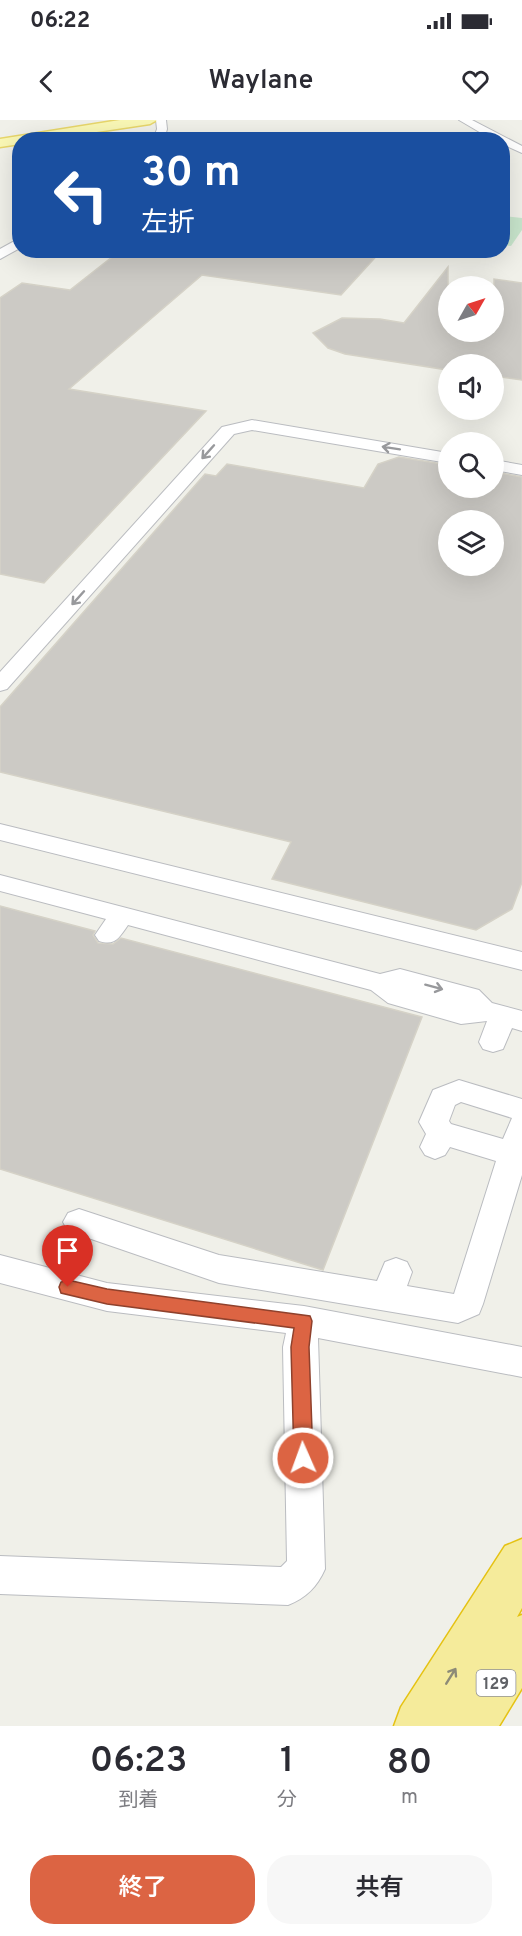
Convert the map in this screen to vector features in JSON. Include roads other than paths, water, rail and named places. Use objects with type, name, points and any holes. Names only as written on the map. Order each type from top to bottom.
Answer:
[{"type":"highway","points":[[420,1726],[522,1563]]},
{"type":"highway","name":"129","points":[[470,1726],[522,1640]]},
{"type":"main road","points":[[62,132],[150,120]]},
{"type":"street","points":[[464,120],[487,132]]},
{"type":"street","points":[[0,255],[12,243]]},
{"type":"street","points":[[0,685],[228,430],[252,425],[438,456]]},
{"type":"street","points":[[504,467],[522,470]]},
{"type":"street","points":[[0,832],[522,961]]},
{"type":"street","points":[[0,883],[115,925],[380,983],[397,996],[461,1014],[503,1016],[493,1042]]},
{"type":"street","points":[[79,1222],[219,1269],[391,1284],[458,1309],[467,1304],[518,1140],[438,1140],[434,1122],[442,1098],[459,1091],[475,1091],[522,1110]]},
{"type":"street","points":[[0,1269],[107,1297],[304,1321],[522,1362]]},
{"type":"street","points":[[0,1575],[288,1586],[306,1569],[300,1347],[304,1321]]}]
